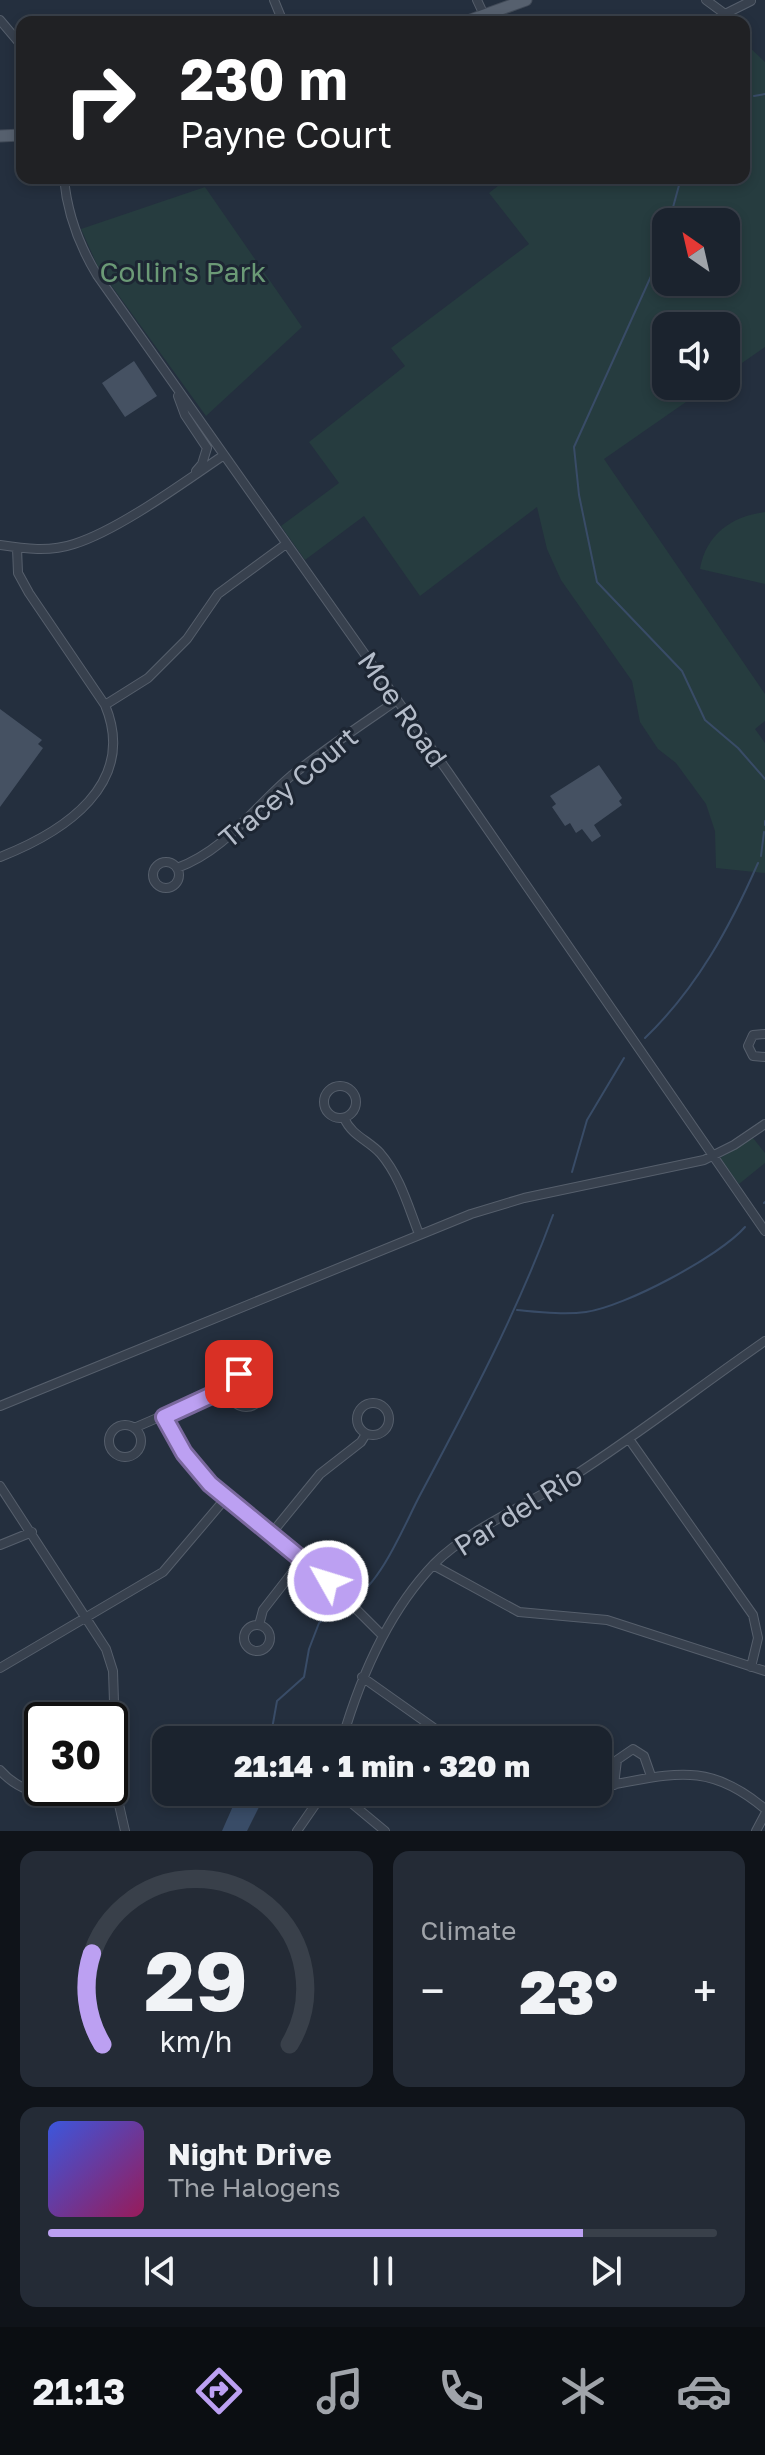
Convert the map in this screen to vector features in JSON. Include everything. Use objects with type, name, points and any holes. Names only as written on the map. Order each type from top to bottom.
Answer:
[{"type":"main road","points":[[484,15],[526,0]]},
{"type":"street","points":[[477,0],[484,15]]},
{"type":"street","points":[[706,0],[725,14],[751,1]]},
{"type":"street","points":[[0,20],[16,39]]},
{"type":"street","name":"Moe Road","points":[[65,184],[73,224],[85,255],[765,1231]]},
{"type":"street","points":[[176,388],[185,415],[207,448],[202,464],[186,481]]},
{"type":"street","points":[[0,545],[44,550],[72,545],[105,529],[224,455]]},
{"type":"street","points":[[105,705],[148,678],[187,639],[218,594],[286,544]]},
{"type":"street","points":[[0,857],[51,833],[85,805],[109,773],[115,743],[113,723],[105,705],[18,573],[17,548]]},
{"type":"street","name":"Tracey Court","points":[[177,868],[206,855],[226,840],[289,778],[396,701]]},
{"type":"street","points":[[765,1034],[753,1035],[748,1046],[753,1056],[765,1057]]},
{"type":"street","points":[[335,1086],[346,1087],[356,1099],[354,1111],[344,1118],[329,1115],[323,1105],[326,1093],[335,1086]]},
{"type":"street","points":[[344,1118],[351,1131],[378,1150],[397,1177],[419,1234]]},
{"type":"street","points":[[0,1406],[471,1214],[524,1198],[713,1157],[765,1124]]},
{"type":"street","name":"Par del Rio","points":[[346,1726],[362,1677],[383,1636],[433,1565],[456,1546],[629,1439],[765,1341]]},
{"type":"street","points":[[134,1428],[229,1387],[239,1374],[251,1374],[260,1381],[263,1393],[257,1403],[245,1407],[231,1399],[229,1387]]},
{"type":"street","points":[[370,1403],[381,1405],[388,1413],[388,1425],[381,1433],[366,1434],[358,1425],[358,1413],[370,1403]]},
{"type":"street","points":[[164,1417],[192,1464],[225,1499],[328,1581],[383,1636]]},
{"type":"street","points":[[271,1534],[303,1492],[361,1442],[366,1434]]},
{"type":"street","points":[[629,1439],[753,1615],[758,1638],[751,1667]]},
{"type":"street","points":[[0,1486],[106,1649],[113,1671],[114,1702]]},
{"type":"street","points":[[0,1668],[163,1572],[225,1499]]},
{"type":"street","points":[[0,1545],[32,1532]]},
{"type":"street","points":[[259,1625],[263,1610],[302,1560]]},
{"type":"street","points":[[433,1565],[503,1606],[519,1612],[607,1620],[765,1671]]},
{"type":"street","points":[[362,1677],[431,1726]]},
{"type":"street","points":[[651,1776],[644,1756],[633,1749],[617,1760],[614,1785],[651,1776],[713,1777],[739,1789],[765,1812],[756,1831]]},
{"type":"street","points":[[0,1770],[13,1783],[24,1787]]},
{"type":"street","points":[[119,1806],[125,1831]]},
{"type":"street","points":[[297,1831],[314,1806]]},
{"type":"street","points":[[355,1806],[385,1831]]},
{"type":"green space","points":[[750,48],[765,62],[765,347],[740,364],[740,312],[652,312],[652,400],[689,400],[604,459],[765,694],[765,721],[755,729],[765,743],[765,873],[716,868],[715,831],[706,804],[676,763],[658,749],[640,722],[632,681],[561,580],[547,549],[537,507],[420,596],[364,516],[305,560],[281,526],[339,483],[309,442],[405,366],[391,348],[529,244],[489,193],[500,184],[750,184]]},
{"type":"green space","name":"Collin's Park","points":[[205,187],[302,327],[206,416],[98,267],[81,229]]},
{"type":"green space","points":[[765,512],[765,584],[700,569],[708,546],[722,529],[742,518]]},
{"type":"green space","points":[[753,1138],[765,1153],[765,1163],[739,1184],[720,1158]]},
{"type":"water","points":[[233,1806],[260,1806],[247,1831],[222,1831]]},
{"type":"building","points":[[134,361],[157,396],[125,417],[102,383]]},
{"type":"building","points":[[0,709],[42,740],[38,744],[43,748],[0,807]]},
{"type":"building","points":[[599,765],[622,798],[619,801],[622,805],[594,825],[601,836],[592,842],[582,829],[576,833],[570,823],[565,826],[552,807],[556,804],[550,796]]},
{"type":"waterway","points":[[754,96],[765,94]]},
{"type":"waterway","points":[[673,208],[679,184]]},
{"type":"waterway","points":[[652,274],[574,447],[579,495],[597,582],[682,671],[705,720],[738,748],[765,779]]},
{"type":"waterway","points":[[761,856],[764,832]]},
{"type":"waterway","points":[[645,1038],[696,978],[736,910],[758,863]]},
{"type":"waterway","points":[[572,1172],[587,1120],[624,1058]]},
{"type":"waterway","points":[[353,1599],[373,1580],[399,1538],[508,1323],[553,1215]]},
{"type":"waterway","points":[[517,1310],[578,1313],[623,1301],[694,1265],[733,1239],[745,1227]]},
{"type":"waterway","points":[[273,1726],[277,1701],[304,1677],[309,1649],[319,1623],[344,1605]]},
{"type":"route","points":[[239,1374],[229,1387],[164,1417],[192,1464],[225,1499],[328,1581]]}]
